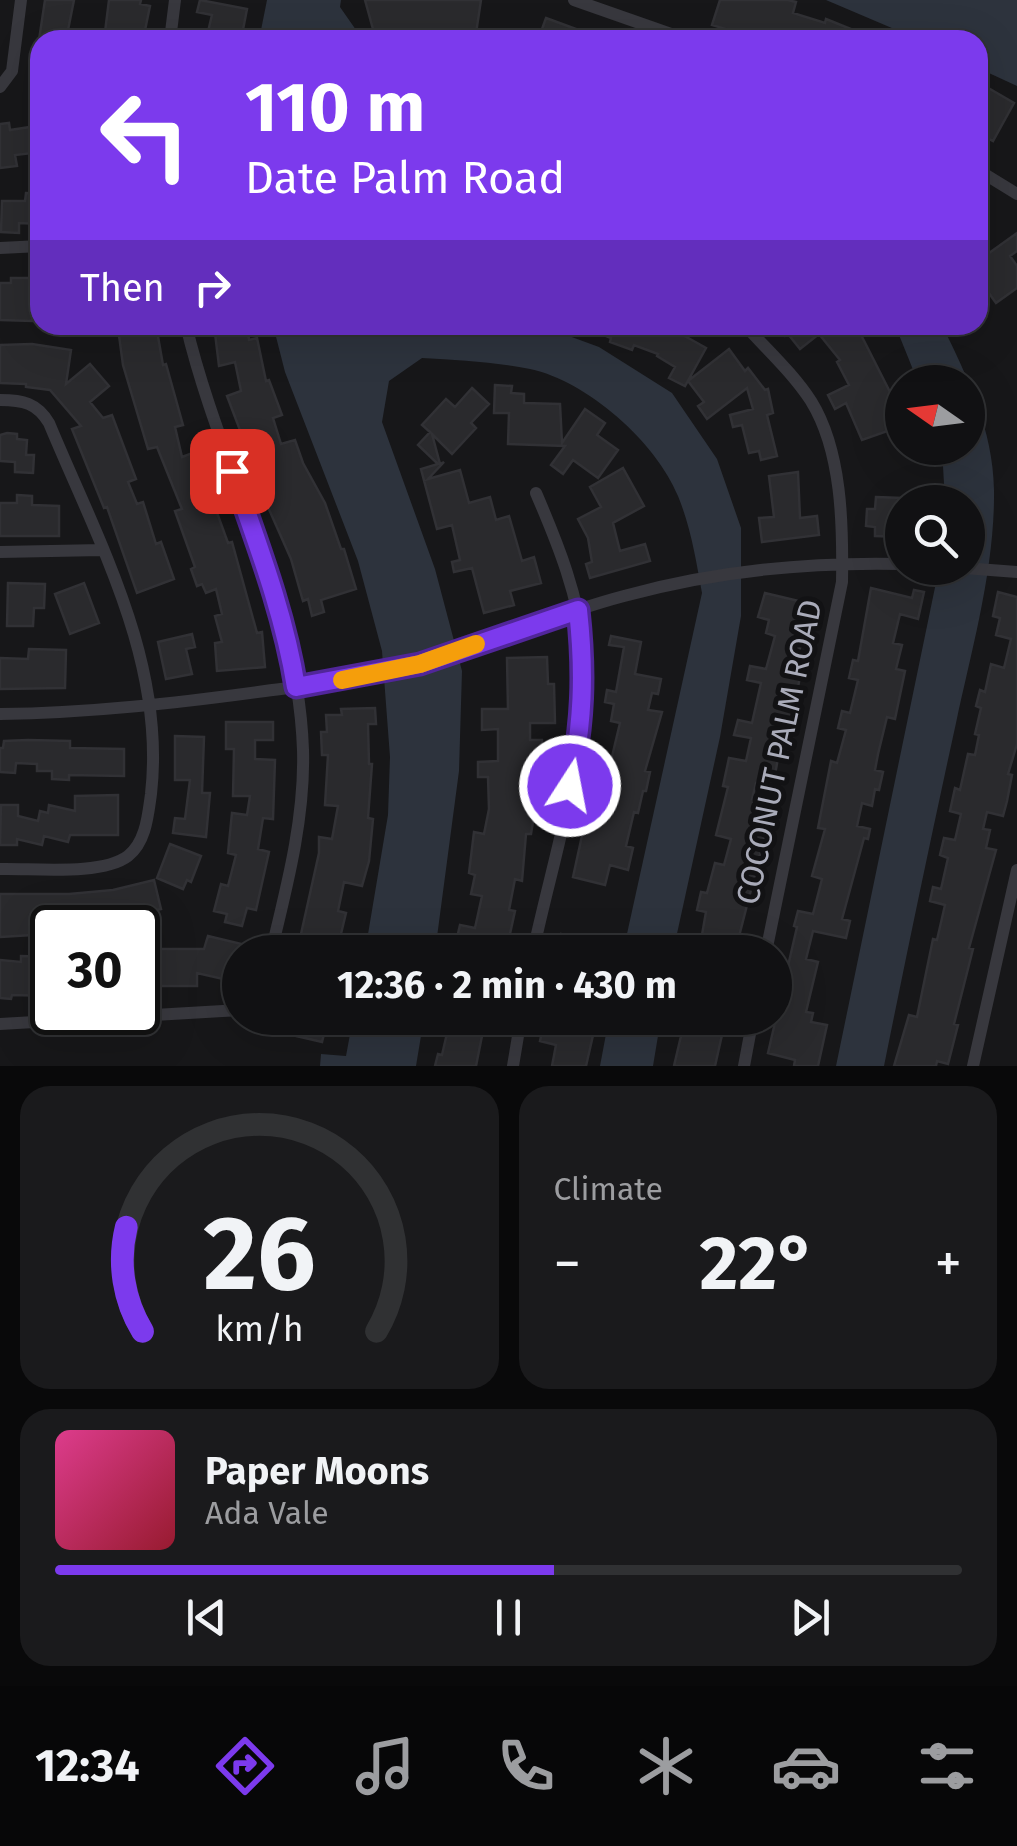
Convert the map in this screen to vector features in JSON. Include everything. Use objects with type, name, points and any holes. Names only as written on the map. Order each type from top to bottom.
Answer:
[{"type":"street","points":[[0,88],[12,71],[21,0]]},
{"type":"street","points":[[171,30],[175,0]]},
{"type":"street","points":[[574,0],[660,30]]},
{"type":"street","points":[[988,176],[1017,194]]},
{"type":"street","points":[[0,248],[30,246]]},
{"type":"street","points":[[189,335],[205,394],[275,591],[288,636],[296,687],[303,748],[300,820],[275,935]]},
{"type":"street","name":"COCONUT PALM ROAD","points":[[755,335],[778,358],[820,420],[836,478],[842,563],[842,582],[769,935]]},
{"type":"street","points":[[0,400],[30,404],[49,423],[138,639],[154,760],[146,823],[136,848],[113,864],[0,869]]},
{"type":"street","points":[[536,493],[558,545],[578,610],[584,652],[582,712],[537,935]]},
{"type":"street","points":[[0,552],[102,550]]},
{"type":"street","points":[[0,714],[150,707],[364,676],[420,664],[625,595],[753,571],[842,563],[885,564]]},
{"type":"street","points":[[985,569],[1017,572]]},
{"type":"street","points":[[973,1066],[1017,870]]},
{"type":"street","points":[[0,1024],[222,1011]]},
{"type":"street","points":[[513,1066],[518,1035]]},
{"type":"street","points":[[744,1066],[750,1035]]},
{"type":"shaded area","points":[[267,0],[341,0],[340,7],[356,30],[261,30]]},
{"type":"shaded area","points":[[826,0],[1017,0],[1017,86],[988,73],[988,30],[896,30]]},
{"type":"shaded area","points":[[276,335],[566,335],[599,347],[672,393],[717,459],[741,528],[741,616],[720,737],[677,935],[627,935],[702,593],[690,532],[678,496],[637,435],[574,386],[530,369],[422,358],[389,381],[382,422],[435,569],[462,671],[459,771],[437,935],[368,935],[388,815],[390,757],[382,651],[358,561],[285,372]]},
{"type":"shaded area","points":[[899,335],[947,335],[961,365],[911,365]]},
{"type":"shaded area","points":[[985,429],[994,490],[985,584],[985,485],[944,485],[943,465],[985,465]]},
{"type":"shaded area","points":[[935,585],[985,585],[884,1066],[836,1066]]},
{"type":"shaded area","points":[[350,1035],[421,1035],[416,1066],[320,1066],[321,1054],[346,1056]]},
{"type":"shaded area","points":[[606,1035],[658,1035],[653,1066],[600,1066]]},
{"type":"building","points":[[45,0],[74,0],[68,30],[40,30]]},
{"type":"building","points":[[109,0],[141,0],[140,4],[150,6],[145,30],[105,30]]},
{"type":"building","points":[[200,0],[247,9],[243,30],[208,30],[212,15],[197,12]]},
{"type":"building","points":[[365,0],[481,0],[476,30],[373,29]]},
{"type":"building","points":[[720,0],[788,0],[796,2],[793,13],[825,23],[826,19],[853,30],[728,30],[712,25]]},
{"type":"building","points":[[546,18],[579,30],[542,30]]},
{"type":"building","points":[[988,88],[1014,103],[993,141],[988,138]]},
{"type":"building","points":[[9,123],[10,130],[30,127],[30,153],[15,155],[17,166],[0,168],[0,124]]},
{"type":"building","points":[[26,193],[30,193],[30,224],[19,223],[19,233],[1,232],[2,201],[25,201]]},
{"type":"building","points":[[1017,233],[1017,251],[1010,256],[1017,266],[1017,288],[996,303],[988,292],[988,254]]},
{"type":"building","points":[[11,278],[30,278],[30,321],[0,320],[0,283],[11,283]]},
{"type":"building","points":[[119,335],[158,335],[163,365],[166,364],[183,425],[175,427],[182,457],[195,452],[228,543],[232,542],[257,633],[262,632],[265,667],[217,671],[215,643],[222,642],[215,616],[222,614],[216,589],[206,593],[202,584],[197,586],[191,569],[195,567],[175,511],[182,509],[157,447],[148,449],[123,365]]},
{"type":"building","points":[[215,335],[257,338],[266,381],[269,380],[282,415],[273,418],[281,444],[295,440],[344,549],[356,589],[321,600],[324,612],[312,616],[308,599],[303,601],[291,559],[264,498],[268,496],[258,472],[252,474],[227,396],[241,391],[235,362],[219,366]]},
{"type":"building","points":[[604,335],[683,335],[706,348],[685,386],[669,378],[675,367],[658,354],[634,345],[632,350],[610,342],[611,338]]},
{"type":"building","points":[[789,335],[818,335],[800,349]]},
{"type":"building","points":[[820,335],[861,335],[885,382],[885,432],[862,440],[846,403],[835,409],[828,395],[849,385],[837,362],[840,360]]},
{"type":"building","points":[[32,344],[71,350],[66,384],[90,364],[109,386],[90,402],[103,418],[112,415],[136,479],[128,482],[137,504],[143,502],[156,544],[161,542],[174,579],[137,593],[107,507],[104,508],[72,429],[81,426],[50,390],[0,383],[0,345]]},
{"type":"building","points":[[729,349],[745,371],[748,368],[768,389],[773,413],[767,415],[777,456],[761,460],[759,451],[749,453],[742,425],[733,427],[730,415],[753,409],[747,388],[707,419],[698,406],[704,402],[688,381]]},
{"type":"building","points":[[495,385],[512,386],[511,393],[524,394],[524,403],[560,404],[562,443],[585,409],[605,423],[597,435],[618,450],[598,478],[573,460],[563,474],[551,465],[565,446],[508,444],[509,413],[494,413]]},
{"type":"building","points":[[472,388],[489,404],[471,423],[476,428],[452,454],[432,434],[440,464],[444,462],[428,479],[460,470],[469,503],[490,497],[496,520],[509,516],[522,561],[534,557],[541,583],[510,591],[514,605],[484,613],[472,568],[454,572],[452,562],[460,560],[452,525],[437,529],[421,469],[438,464],[418,445],[430,432],[422,425],[446,399],[455,407]]},
{"type":"building","points":[[7,433],[27,440],[26,455],[34,455],[33,473],[15,472],[15,462],[0,461],[0,435]]},
{"type":"building","points":[[623,468],[644,506],[613,523],[620,551],[645,544],[650,561],[590,578],[586,564],[592,562],[588,538],[578,519],[601,507],[590,487]]},
{"type":"building","points":[[798,472],[800,518],[817,516],[819,535],[762,542],[759,518],[774,517],[769,476]]},
{"type":"building","points":[[17,495],[32,496],[32,505],[59,506],[59,536],[0,536],[0,503],[17,503]]},
{"type":"building","points":[[876,497],[885,497],[885,536],[875,536],[875,527],[866,526],[867,509],[875,509]]},
{"type":"building","points":[[8,583],[45,584],[44,608],[34,608],[33,626],[7,626]]},
{"type":"building","points":[[84,583],[99,623],[70,634],[55,594]]},
{"type":"building","points":[[871,588],[912,598],[914,590],[924,592],[918,619],[900,614],[893,643],[902,645],[896,669],[905,671],[895,719],[887,717],[878,754],[875,770],[883,772],[879,790],[875,789],[872,806],[862,803],[857,826],[870,829],[868,839],[864,838],[842,919],[850,921],[846,938],[813,931],[806,959],[818,962],[806,1012],[813,1013],[811,1022],[827,1025],[818,1066],[794,1066],[795,1060],[768,1053],[772,1035],[792,1035],[792,949],[797,927],[794,926],[798,911],[813,914],[822,879],[812,876],[825,829],[818,828],[831,761],[837,763],[846,730],[838,728],[842,711],[850,713],[858,680],[849,678],[853,660],[858,661]]},
{"type":"building","points":[[998,592],[1017,597],[1017,744],[1008,774],[1012,775],[1003,816],[987,812],[983,829],[990,830],[986,848],[996,850],[969,948],[973,949],[954,1024],[958,1025],[948,1064],[937,1061],[936,1066],[894,1066],[909,1015],[917,1017],[933,939],[937,940],[945,905],[930,901],[933,887],[941,889],[948,858],[940,855],[944,838],[955,840],[961,814],[950,811],[955,788],[960,790],[968,754],[975,755],[980,690],[985,692],[991,664],[1004,668],[1011,639],[996,635],[1000,618],[993,616]]},
{"type":"building","points":[[765,593],[811,604],[793,676],[800,677],[791,721],[779,718],[774,739],[781,741],[773,786],[756,783],[752,799],[773,804],[739,935],[702,935],[706,912],[697,910],[701,892],[707,893],[715,863],[724,865],[731,839],[716,835],[728,787],[723,786],[729,758],[746,761],[751,738],[734,735],[738,720],[752,723],[761,683],[747,680],[750,666],[766,669],[775,636],[766,633],[769,620],[758,617]]},
{"type":"building","points":[[192,634],[195,647],[186,649],[192,674],[166,679],[158,642]]},
{"type":"building","points":[[611,636],[641,642],[635,674],[661,679],[658,694],[652,693],[648,710],[662,712],[645,771],[650,772],[646,791],[638,813],[634,812],[626,846],[633,848],[628,870],[610,865],[605,885],[573,877],[598,762],[610,765],[620,723],[611,721],[614,704],[605,702],[607,690],[616,692],[624,647],[609,645]]},
{"type":"building","points":[[29,649],[66,650],[65,688],[0,689],[0,658],[28,659]]},
{"type":"building","points":[[547,657],[548,684],[554,684],[555,723],[530,723],[530,740],[542,740],[546,777],[539,777],[540,803],[536,803],[531,834],[526,834],[522,881],[515,879],[509,910],[515,911],[510,935],[458,935],[460,925],[475,928],[482,896],[471,894],[475,875],[469,873],[474,832],[484,834],[489,809],[488,777],[478,777],[478,762],[498,761],[498,729],[482,730],[482,709],[508,709],[507,658]]},
{"type":"building","points":[[375,708],[376,724],[368,724],[372,764],[368,818],[373,819],[369,861],[362,886],[344,882],[338,911],[346,913],[341,935],[301,935],[319,837],[332,839],[338,806],[325,805],[328,755],[322,755],[321,732],[327,732],[326,715],[342,715],[341,709]]},
{"type":"building","points":[[226,722],[273,722],[273,740],[255,740],[255,759],[275,760],[273,819],[263,818],[258,849],[269,852],[256,910],[247,908],[242,926],[225,922],[227,914],[214,911],[221,884],[228,886],[236,855],[228,853],[232,813],[247,815],[250,796],[233,796],[234,749],[226,749]]},
{"type":"building","points":[[175,736],[204,737],[202,793],[210,793],[206,837],[173,833],[175,818],[185,819],[190,780],[175,780]]},
{"type":"building","points":[[4,741],[70,741],[70,748],[124,749],[124,776],[69,775],[69,780],[52,779],[52,771],[37,771],[37,764],[16,763],[15,773],[0,772],[0,748]]},
{"type":"building","points":[[118,795],[118,835],[70,835],[68,842],[44,836],[42,845],[17,839],[17,845],[0,845],[1,805],[18,805],[18,816],[38,821],[40,811],[48,813],[49,805],[75,811],[75,796]]},
{"type":"building","points":[[170,844],[201,856],[191,882],[187,880],[183,889],[157,878]]},
{"type":"building","points":[[154,880],[161,909],[160,905],[30,905],[30,935],[0,937],[0,894],[113,890]]},
{"type":"building","points":[[208,936],[222,939],[222,979],[197,973],[197,986],[160,986],[160,949],[204,949]]},
{"type":"building","points":[[21,956],[30,956],[30,995],[0,998],[0,960],[21,962]]},
{"type":"building","points":[[292,1035],[324,1035],[322,1042]]},
{"type":"building","points":[[447,1035],[482,1036],[476,1066],[435,1066],[438,1054],[442,1055]]},
{"type":"building","points":[[541,1035],[593,1035],[586,1066],[552,1066],[556,1045],[540,1041]]},
{"type":"building","points":[[674,1035],[722,1035],[715,1066],[674,1066],[681,1036]]},
{"type":"slow traffic","points":[[342,680],[420,664],[476,644]]},
{"type":"route","points":[[232,471],[275,591],[288,636],[296,687],[420,664],[578,610],[584,676],[570,786]]}]
